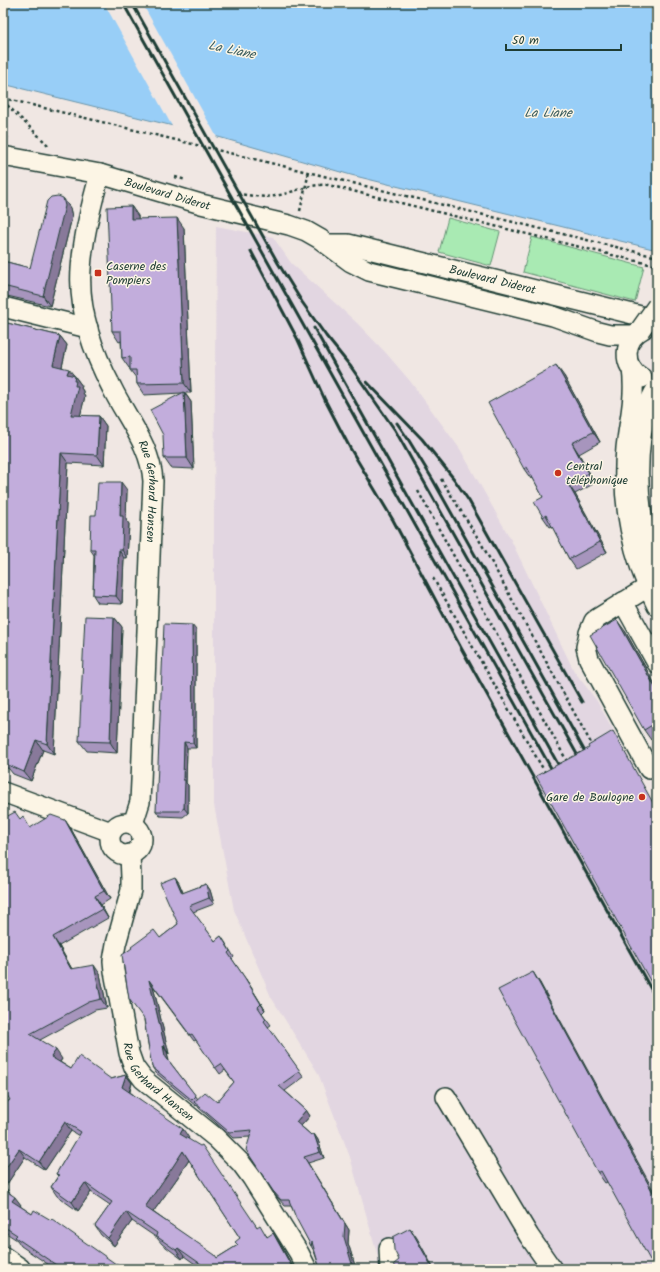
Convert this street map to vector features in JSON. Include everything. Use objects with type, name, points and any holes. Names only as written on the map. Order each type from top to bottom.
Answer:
[{"type":"main road","points":[[3,1258],[19,1269]]},
{"type":"street","name":"Boulevard Diderot","points":[[3,156],[100,174],[201,204],[289,225],[306,231],[328,244],[351,262],[369,270],[548,315],[610,335],[644,331]]},
{"type":"street","name":"Rue Gerhard Hansen","points":[[100,174],[88,222],[81,270],[83,304],[88,328],[100,365],[147,450],[152,472],[140,802],[133,824]]},
{"type":"street","name":"Boulevard Diderot","points":[[328,244],[348,244],[657,320]]},
{"type":"street","points":[[652,580],[638,560],[627,512],[625,491],[626,448],[634,393],[627,352],[629,344],[644,331],[657,306]]},
{"type":"street","points":[[3,307],[88,328]]},
{"type":"street","name":"Boulevard Diderot","points":[[579,326],[613,347],[630,364],[637,375],[644,378],[657,380]]},
{"type":"street","points":[[657,388],[650,400],[645,416],[640,445],[639,480],[641,509],[650,552],[652,580],[657,606]]},
{"type":"street","points":[[652,580],[623,602],[598,618],[591,627],[586,647],[590,659],[649,769],[657,764]]},
{"type":"street","points":[[623,602],[657,663]]},
{"type":"street","points":[[3,792],[112,832]]},
{"type":"street","points":[[119,824],[133,824],[140,830],[142,839],[139,848],[130,854],[121,854],[114,849],[110,841],[112,832],[119,824]]},
{"type":"street","name":"Rue Gerhard Hansen","points":[[130,854],[131,890],[116,944],[113,961],[115,979],[131,1061],[138,1073],[150,1085],[216,1138],[241,1163],[252,1178],[307,1269]]},
{"type":"street","points":[[446,1097],[529,1236],[552,1269]]},
{"type":"street","points":[[389,1248],[390,1269]]},
{"type":"path","points":[[3,100],[50,147]]},
{"type":"path","points":[[3,100],[309,172],[657,257]]},
{"type":"path","points":[[3,137],[15,139]]},
{"type":"path","points":[[44,146],[55,148]]},
{"type":"path","points":[[300,213],[309,172]]},
{"type":"path","points":[[174,177],[188,181]]},
{"type":"path","points":[[235,193],[255,196],[274,196],[306,187],[321,184],[328,185],[657,266]]},
{"type":"path","points":[[441,479],[480,543],[592,746]]},
{"type":"path","points":[[418,491],[571,770]]},
{"type":"path","points":[[434,578],[548,778]]},
{"type":"shaded area","points":[[216,226],[273,237],[291,263],[357,323],[410,381],[460,449],[510,538],[574,671],[597,701],[657,809],[657,1269],[378,1269],[378,1257],[350,1157],[318,1073],[271,997],[234,910],[214,805]]},
{"type":"green space","points":[[448,218],[500,232],[491,266],[439,252]]},
{"type":"green space","points":[[532,237],[644,267],[635,302],[523,272]]},
{"type":"water","name":"La Liane","points":[[3,3],[657,3],[657,250],[351,175],[222,138],[3,84]]},
{"type":"pier","points":[[104,3],[142,3],[218,139],[173,128]]},
{"type":"building","points":[[58,196],[63,198],[65,206],[43,296],[3,286],[3,261],[30,268],[47,201],[51,197]]},
{"type":"building","points":[[131,206],[131,219],[177,218],[184,383],[137,384],[136,370],[130,370],[130,357],[122,358],[121,331],[112,331],[107,207]]},
{"type":"building","points":[[3,322],[60,336],[53,365],[69,369],[67,374],[75,376],[75,386],[78,386],[71,415],[99,416],[97,455],[61,453],[47,744],[36,740],[24,772],[6,764],[7,761],[3,759]]},
{"type":"building","name":"Central téléphonique","points":[[556,365],[593,432],[572,443],[588,473],[568,484],[600,542],[569,559],[546,515],[543,517],[534,502],[543,497],[527,467],[524,469],[488,403]]},
{"type":"building","points":[[184,392],[187,458],[164,458],[163,435],[150,410]]},
{"type":"building","points":[[98,482],[121,482],[120,516],[123,516],[122,550],[119,550],[116,596],[93,595],[95,549],[90,549],[91,515],[96,515]]},
{"type":"building","points":[[85,616],[114,617],[110,742],[79,741]]},
{"type":"building","points":[[617,620],[657,691],[657,722],[644,730],[590,635]]},
{"type":"building","points":[[164,624],[192,625],[193,743],[184,742],[184,808],[180,811],[156,811]]},
{"type":"building","points":[[613,731],[657,810],[657,993],[536,776],[589,748],[588,746]]},
{"type":"building","points":[[15,812],[20,819],[23,816],[30,828],[51,815],[65,820],[104,891],[95,896],[102,909],[53,937],[71,969],[94,965],[101,999],[89,1002],[30,1034],[56,1050],[51,1057],[71,1069],[79,1056],[111,1079],[126,1075],[122,1087],[183,1129],[180,1134],[200,1146],[202,1145],[257,1227],[260,1225],[267,1237],[273,1233],[293,1269],[208,1269],[178,1248],[176,1250],[156,1236],[157,1233],[126,1212],[108,1238],[95,1226],[112,1202],[85,1183],[72,1202],[51,1187],[59,1175],[56,1174],[81,1132],[65,1122],[39,1162],[19,1149],[3,1172],[3,1105],[10,1100],[3,1088],[3,816],[4,818]],"holes":[[[183,1151],[240,1238],[235,1242],[238,1245],[217,1258],[215,1255],[145,1207]]]},
{"type":"building","points":[[175,877],[182,893],[206,884],[209,898],[189,906],[215,941],[221,936],[230,951],[228,953],[261,1004],[258,1007],[266,1019],[264,1021],[300,1071],[279,1086],[306,1110],[296,1122],[311,1135],[314,1134],[320,1152],[304,1157],[345,1224],[344,1237],[352,1264],[348,1266],[349,1269],[320,1269],[312,1242],[311,1246],[296,1218],[289,1200],[281,1200],[273,1191],[246,1150],[252,1130],[229,1132],[194,1102],[205,1092],[217,1102],[234,1082],[221,1064],[215,1068],[192,1034],[190,1035],[149,980],[165,1048],[163,1046],[165,1056],[196,1096],[192,1100],[152,1067],[144,1019],[129,999],[122,955],[154,930],[160,938],[178,924],[160,883]]},
{"type":"building","points":[[533,972],[657,1200],[657,1269],[655,1269],[601,1171],[598,1173],[498,990]]},
{"type":"building","points":[[3,1189],[15,1197],[12,1201],[32,1214],[34,1210],[51,1220],[52,1219],[123,1269],[62,1269],[15,1237],[17,1235],[3,1226]]},
{"type":"building","points":[[410,1228],[433,1269],[397,1269],[394,1264],[399,1260],[394,1250],[393,1237]]},
{"type":"railway","points":[[123,3],[556,777]]},
{"type":"railway","points":[[132,3],[278,263],[302,302],[326,336],[351,367],[395,430],[583,765]]},
{"type":"railway","points":[[251,251],[297,338],[325,400],[350,448],[393,520],[460,646],[657,1000]]},
{"type":"railway","points":[[314,328],[563,773]]},
{"type":"railway","points":[[367,382],[422,439],[454,479],[469,501],[582,702]]},
{"type":"railway","points":[[397,423],[433,480],[589,759]]},
{"type":"place","name":"Caserne des Pompiers","points":[[98,273]]},
{"type":"place","name":"Central téléphonique","points":[[558,473]]},
{"type":"place","name":"Gare de Boulogne","points":[[642,797]]}]
